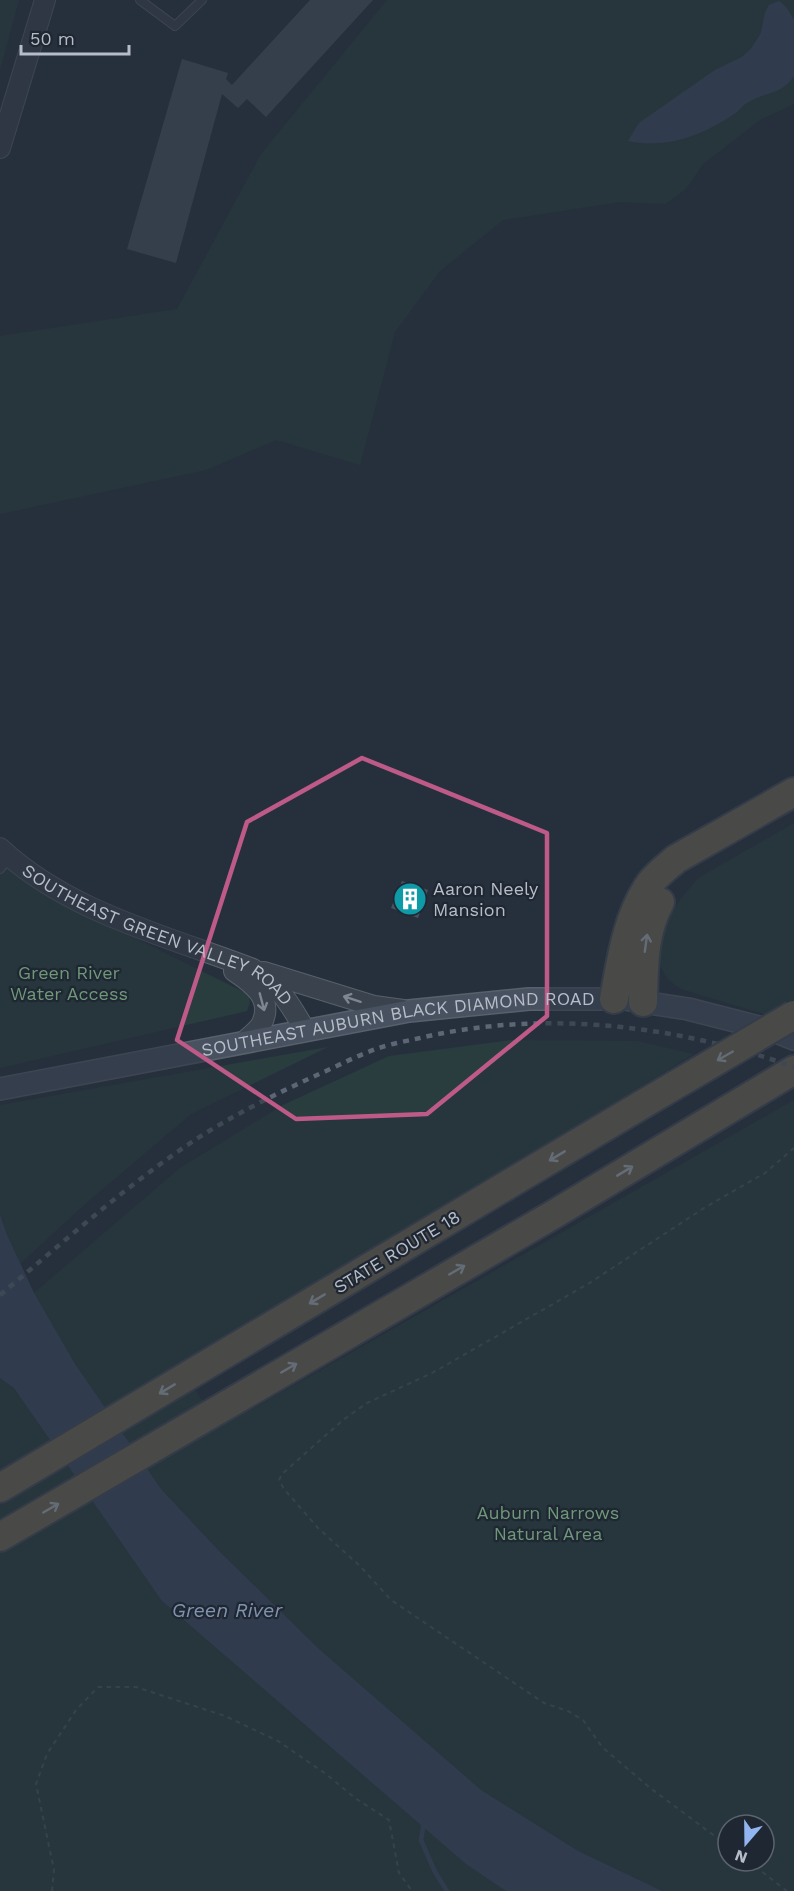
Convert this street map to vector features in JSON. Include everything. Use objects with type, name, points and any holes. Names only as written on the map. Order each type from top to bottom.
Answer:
[{"type":"highway","points":[[614,999],[627,933],[647,888],[659,873],[676,858],[794,792]]},
{"type":"highway","points":[[643,1002],[645,947],[648,932],[653,914],[670,887],[697,864],[794,808]]},
{"type":"highway","name":"STATE ROUTE 18","points":[[0,1488],[794,1015]]},
{"type":"highway","points":[[737,1106],[794,1070]]},
{"type":"highway","points":[[0,1537],[551,1216],[704,1124],[794,1078]]},
{"type":"main road","name":"SOUTHEAST AUBURN BLACK DIAMOND ROAD","points":[[3,1089],[409,1011],[529,999],[614,999],[643,1002],[688,1009],[774,1031],[794,1039]]},
{"type":"street","points":[[0,148],[45,0]]},
{"type":"street","name":"SOUTHEAST GREEN VALLEY ROAD","points":[[3,858],[90,906],[253,969],[269,978],[280,990],[305,1030]]},
{"type":"street","points":[[184,944],[254,985],[264,1000],[264,1015],[260,1025],[244,1042]]},
{"type":"street","points":[[253,969],[374,1006],[409,1011]]},
{"type":"lane","points":[[140,0],[175,26],[202,0]]},
{"type":"path","points":[[716,1837],[602,1747],[583,1720],[568,1711],[544,1703],[391,1600],[360,1566],[318,1528],[279,1480],[282,1474],[343,1420],[367,1403],[432,1373],[588,1284],[704,1208],[765,1173],[794,1148]]},
{"type":"path","points":[[52,1891],[54,1870],[36,1784],[47,1754],[76,1710],[98,1688],[136,1687],[225,1716],[278,1741],[389,1820],[399,1873],[412,1891]]},
{"type":"path","points":[[764,1873],[787,1891]]},
{"type":"highlighted area","points":[[362,758],[547,833],[547,1016],[427,1114],[296,1119],[177,1040],[247,822]]},
{"type":"green space","points":[[0,0],[19,0],[0,70]]},
{"type":"green space","points":[[387,0],[794,0],[794,104],[760,120],[703,164],[686,189],[665,204],[620,202],[503,220],[440,271],[395,332],[360,465],[276,440],[206,470],[0,514],[0,336],[177,309],[261,154]]},
{"type":"green space","points":[[794,823],[794,1023],[684,990],[669,979],[661,966],[659,950],[662,934],[669,918],[678,903],[700,877]]},
{"type":"green space","name":"Green River Water Access","points":[[6,864],[68,905],[248,994],[250,1002],[247,1011],[0,1068],[0,867]]},
{"type":"green space","name":"Auburn Narrows Natural Area","points":[[512,1040],[637,1041],[694,1054],[181,1367],[219,1428],[794,1100],[794,1891],[662,1891],[578,1851],[481,1790],[319,1649],[219,1551],[161,1489],[75,1364],[34,1293],[180,1168],[283,1105],[389,1056]]},
{"type":"green space","points":[[328,1047],[191,1114],[84,1205],[20,1264],[0,1215],[0,1105]]},
{"type":"green space","points":[[0,1378],[14,1388],[162,1601],[466,1864],[506,1891],[0,1891]]},
{"type":"water","points":[[779,1],[794,20],[794,76],[788,83],[777,91],[753,99],[737,112],[711,127],[685,138],[658,143],[628,141],[639,123],[715,70],[742,57],[751,49],[761,33],[769,5]]},
{"type":"water","name":"Green River","points":[[0,1215],[34,1293],[75,1364],[161,1489],[219,1551],[319,1649],[481,1790],[578,1851],[662,1891],[506,1891],[466,1864],[162,1601],[14,1388],[0,1378]]},
{"type":"building","points":[[310,0],[373,0],[266,117],[247,99],[238,108],[222,94],[176,263],[127,249],[182,59],[228,73],[226,79],[232,85]]},
{"type":"building","name":"Aaron Neely Mansion","points":[[402,881],[428,890],[418,918],[391,908]]},
{"type":"waterway","points":[[424,1822],[421,1840],[435,1872],[447,1891]]},
{"type":"railway","points":[[0,1295],[113,1201],[200,1137],[289,1088],[376,1049],[467,1029],[514,1024],[562,1023],[657,1032],[704,1041],[794,1067]]},
{"type":"place","name":"Aaron Neely Mansion","points":[[410,899]]}]
